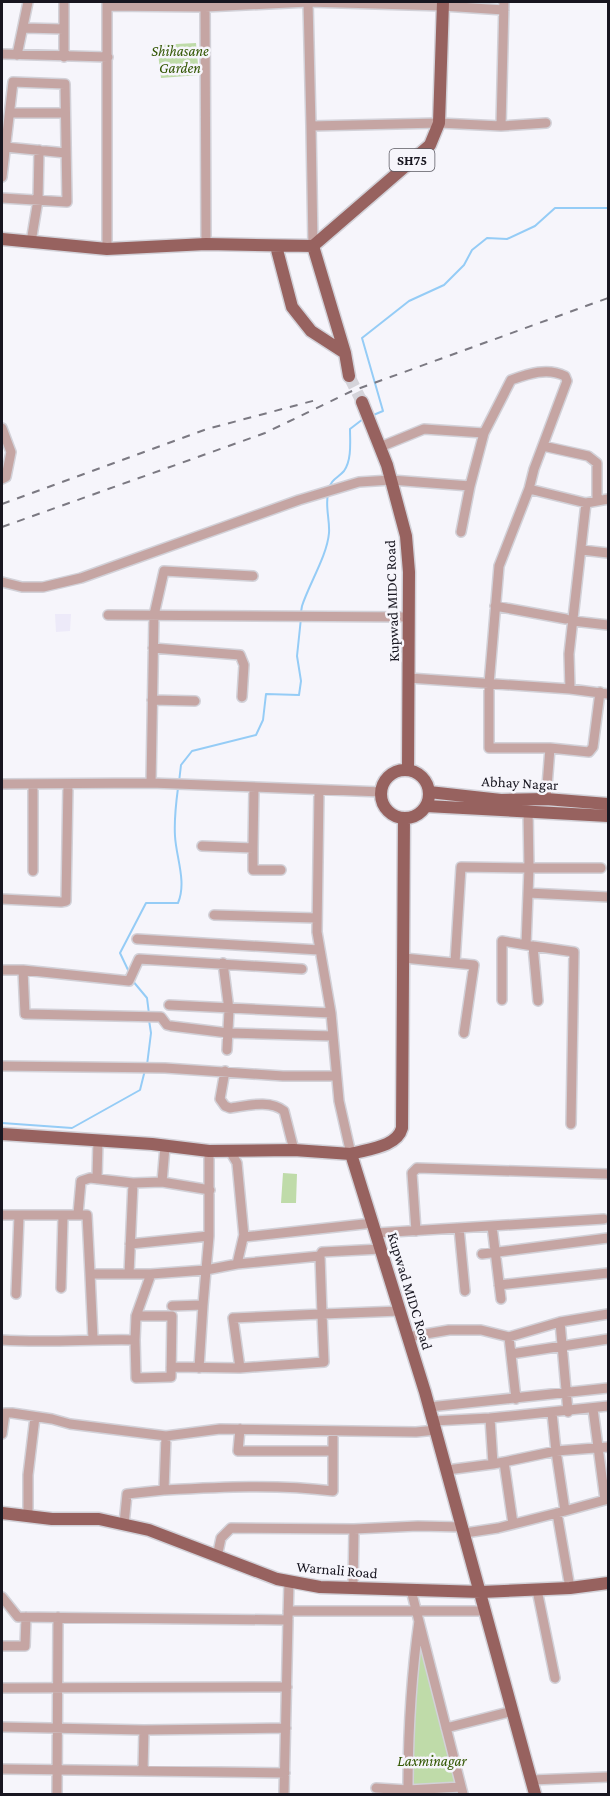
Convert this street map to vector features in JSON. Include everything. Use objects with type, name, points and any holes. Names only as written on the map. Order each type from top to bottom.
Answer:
[{"type":"main road","name":"SH75","points":[[313,246],[430,145],[439,123],[443,4]]},
{"type":"main road","points":[[2,239],[107,249],[206,244],[313,246],[345,353],[349,376]]},
{"type":"main road","points":[[276,246],[292,307],[311,331],[345,353]]},
{"type":"main road","name":"Kupwad MIDC Road","points":[[362,402],[391,480],[406,536],[409,572],[408,770]]},
{"type":"main road","points":[[408,770],[420,776],[429,792],[426,806],[418,814],[404,819],[386,810],[381,796],[383,783],[393,772],[408,770]]},
{"type":"main road","name":"Abhay Nagar","points":[[429,792],[501,800],[609,804]]},
{"type":"main road","points":[[426,806],[609,816]]},
{"type":"main road","points":[[2,1134],[98,1140],[209,1151],[294,1150],[351,1154],[391,1142],[400,1134],[402,1128],[404,819]]},
{"type":"main road","name":"Kupwad MIDC Road","points":[[351,1154],[435,1426],[535,1794]]},
{"type":"main road","name":"Warnali Road","points":[[2,1513],[52,1519],[99,1519],[124,1524],[149,1530],[277,1579],[320,1587],[481,1592],[570,1588],[609,1583]]},
{"type":"street","points":[[18,55],[28,2]]},
{"type":"street","points":[[64,2],[64,57]]},
{"type":"street","points":[[308,2],[313,246]]},
{"type":"street","points":[[107,249],[107,4],[308,2],[504,6],[501,126]]},
{"type":"street","points":[[205,4],[206,244]]},
{"type":"street","points":[[24,28],[64,29]]},
{"type":"street","points":[[2,54],[108,57]]},
{"type":"street","points":[[2,177],[13,82],[64,84],[67,202],[2,198]]},
{"type":"street","points":[[10,113],[65,113]]},
{"type":"street","points":[[311,126],[439,123],[501,126],[546,123]]},
{"type":"street","points":[[5,147],[66,153]]},
{"type":"street","points":[[31,242],[38,200],[39,150]]},
{"type":"street","points":[[409,678],[489,684],[570,689],[604,693],[592,750],[589,752],[550,748],[489,748],[489,684],[499,566],[567,381],[565,376],[560,373],[536,372],[511,380],[484,433],[460,532]]},
{"type":"street","points":[[2,428],[11,452],[6,477],[2,480]]},
{"type":"street","points":[[380,447],[424,429],[484,433]]},
{"type":"street","points":[[543,446],[588,456],[597,463],[597,501]]},
{"type":"street","points":[[2,582],[22,587],[43,587],[81,578],[299,500],[359,482],[391,480],[470,486]]},
{"type":"street","points":[[529,489],[586,503],[609,499]]},
{"type":"street","points":[[570,689],[569,620],[582,550],[586,503]]},
{"type":"street","points":[[582,550],[609,553]]},
{"type":"street","points":[[151,783],[154,615],[164,571],[254,576]]},
{"type":"street","points":[[495,606],[609,625]]},
{"type":"street","points":[[108,615],[409,617]]},
{"type":"street","points":[[153,648],[240,655],[244,665],[242,697]]},
{"type":"street","points":[[152,699],[195,701]]},
{"type":"street","points":[[546,800],[550,748]]},
{"type":"street","points":[[2,784],[151,783],[382,792]]},
{"type":"street","points":[[33,784],[33,871]]},
{"type":"street","points":[[2,899],[66,901],[68,784]]},
{"type":"street","points":[[254,788],[253,870],[281,870]]},
{"type":"street","points":[[319,790],[317,918],[331,1013],[339,1101],[351,1154]]},
{"type":"street","points":[[528,810],[530,946],[538,1001]]},
{"type":"street","points":[[202,846],[253,848]]},
{"type":"street","points":[[455,963],[461,867],[601,868]]},
{"type":"street","points":[[528,893],[609,897]]},
{"type":"street","points":[[214,915],[317,918]]},
{"type":"street","points":[[137,939],[320,950]]},
{"type":"street","points":[[502,1000],[502,941],[574,952],[571,1124]]},
{"type":"street","points":[[404,958],[474,965],[464,1034]]},
{"type":"street","points":[[2,970],[129,981],[138,959],[302,969]]},
{"type":"street","points":[[223,963],[229,1010],[227,1050]]},
{"type":"street","points":[[22,970],[25,1014],[161,1017],[167,1025],[171,1026],[228,1033],[333,1036]]},
{"type":"street","points":[[169,1005],[229,1010],[331,1013]]},
{"type":"street","points":[[2,1066],[165,1068],[283,1076],[336,1076]]},
{"type":"street","points":[[225,1071],[220,1099],[225,1106],[230,1108],[266,1104],[280,1107],[288,1123],[294,1150]]},
{"type":"street","points":[[97,1179],[98,1140]]},
{"type":"street","points":[[162,1182],[165,1147]]},
{"type":"street","points":[[199,1368],[209,1236],[209,1151]]},
{"type":"street","points":[[230,1151],[237,1163],[243,1234],[237,1264]]},
{"type":"street","points":[[416,1231],[412,1173],[417,1168],[609,1174]]},
{"type":"street","points":[[78,1214],[81,1181],[90,1178],[133,1183],[162,1182],[210,1190]]},
{"type":"street","points":[[129,1274],[133,1183]]},
{"type":"street","points":[[2,1215],[87,1215],[93,1339]]},
{"type":"street","points":[[16,1294],[20,1216]]},
{"type":"street","points":[[61,1288],[63,1216]]},
{"type":"street","points":[[243,1234],[244,1237],[375,1228],[416,1231],[604,1219]]},
{"type":"street","points":[[492,1226],[501,1299]]},
{"type":"street","points":[[459,1228],[465,1291]]},
{"type":"street","points":[[130,1244],[209,1236]]},
{"type":"street","points":[[482,1254],[609,1238]]},
{"type":"street","points":[[171,1367],[240,1368],[324,1362],[320,1256],[322,1252],[381,1249]]},
{"type":"street","points":[[90,1274],[151,1274],[206,1270],[237,1264],[320,1256]]},
{"type":"street","points":[[499,1285],[609,1273]]},
{"type":"street","points":[[136,1316],[172,1316],[171,1377],[136,1377],[136,1316],[151,1274]]},
{"type":"street","points":[[172,1306],[203,1305]]},
{"type":"street","points":[[240,1368],[233,1318],[400,1311]]},
{"type":"street","points":[[408,1337],[449,1330],[481,1330],[509,1337],[560,1322],[609,1314]]},
{"type":"street","points":[[560,1322],[560,1346],[568,1412]]},
{"type":"street","points":[[509,1337],[516,1399]]},
{"type":"street","points":[[511,1354],[609,1338]]},
{"type":"street","points":[[2,1340],[135,1340]]},
{"type":"street","points":[[429,1407],[609,1388]]},
{"type":"street","points":[[2,1434],[5,1413],[166,1436],[220,1429],[416,1432],[435,1426],[489,1418],[568,1412],[609,1406]]},
{"type":"street","points":[[217,1557],[221,1538],[231,1528],[354,1529],[418,1526],[464,1530],[513,1524],[605,1500],[604,1474],[597,1449],[593,1409]]},
{"type":"street","points":[[552,1413],[570,1588]]},
{"type":"street","points":[[28,1516],[28,1475],[35,1417]]},
{"type":"street","points":[[489,1418],[493,1464]]},
{"type":"street","points":[[240,1430],[238,1451],[333,1451]]},
{"type":"street","points":[[124,1524],[127,1494],[258,1486],[302,1487],[333,1491],[333,1431]]},
{"type":"street","points":[[164,1490],[166,1436]]},
{"type":"street","points":[[447,1470],[493,1464],[556,1451],[609,1447]]},
{"type":"street","points":[[504,1462],[513,1524]]},
{"type":"street","points":[[353,1588],[354,1529]]},
{"type":"street","points":[[285,1794],[290,1582]]},
{"type":"street","points":[[376,1788],[462,1791],[411,1590]]},
{"type":"street","points":[[537,1590],[555,1678]]},
{"type":"street","points":[[2,1597],[18,1617],[288,1616],[416,1610],[486,1611]]},
{"type":"street","points":[[2,1646],[25,1646],[26,1617]]},
{"type":"street","points":[[57,1794],[58,1617]]},
{"type":"street","points":[[408,1790],[411,1688],[419,1621]]},
{"type":"street","points":[[2,1688],[286,1687]]},
{"type":"street","points":[[446,1728],[513,1711]]},
{"type":"street","points":[[2,1726],[144,1730],[286,1728]]},
{"type":"street","points":[[143,1771],[144,1730]]},
{"type":"street","points":[[2,1769],[285,1773]]},
{"type":"street","points":[[531,1780],[609,1777]]},
{"type":"shaded area","points":[[55,614],[71,614],[70,631],[56,632]]},
{"type":"green space","name":"Shihasane Garden","points":[[196,43],[199,75],[161,78],[157,45]]},
{"type":"green space","points":[[283,1173],[297,1174],[296,1203],[281,1203]]},
{"type":"green space","name":"Laxminagar","points":[[420,1634],[458,1784],[411,1787]]},
{"type":"waterway","points":[[371,416],[383,411],[362,338],[409,301],[444,285],[464,265],[472,250],[487,238],[507,239],[535,226],[555,208],[608,208]]},
{"type":"waterway","points":[[329,489],[333,481],[347,467],[350,429],[363,419]]},
{"type":"waterway","points":[[301,612],[328,542],[328,494]]},
{"type":"waterway","points":[[179,782],[181,765],[192,751],[256,735],[263,720],[266,694],[299,695],[301,681],[297,656],[301,618]]},
{"type":"waterway","points":[[129,972],[120,953],[146,903],[178,903],[181,887],[175,830],[178,788]]},
{"type":"waterway","points":[[132,980],[147,998],[149,1014]]},
{"type":"waterway","points":[[147,1065],[151,1033],[149,1020]]},
{"type":"waterway","points":[[2,1123],[72,1128],[140,1090],[145,1070]]},
{"type":"tunnel","points":[[349,376],[362,402]]},
{"type":"railway","points":[[2,527],[265,433],[352,391],[608,298]]},
{"type":"railway","points":[[2,504],[207,429],[320,399]]}]
